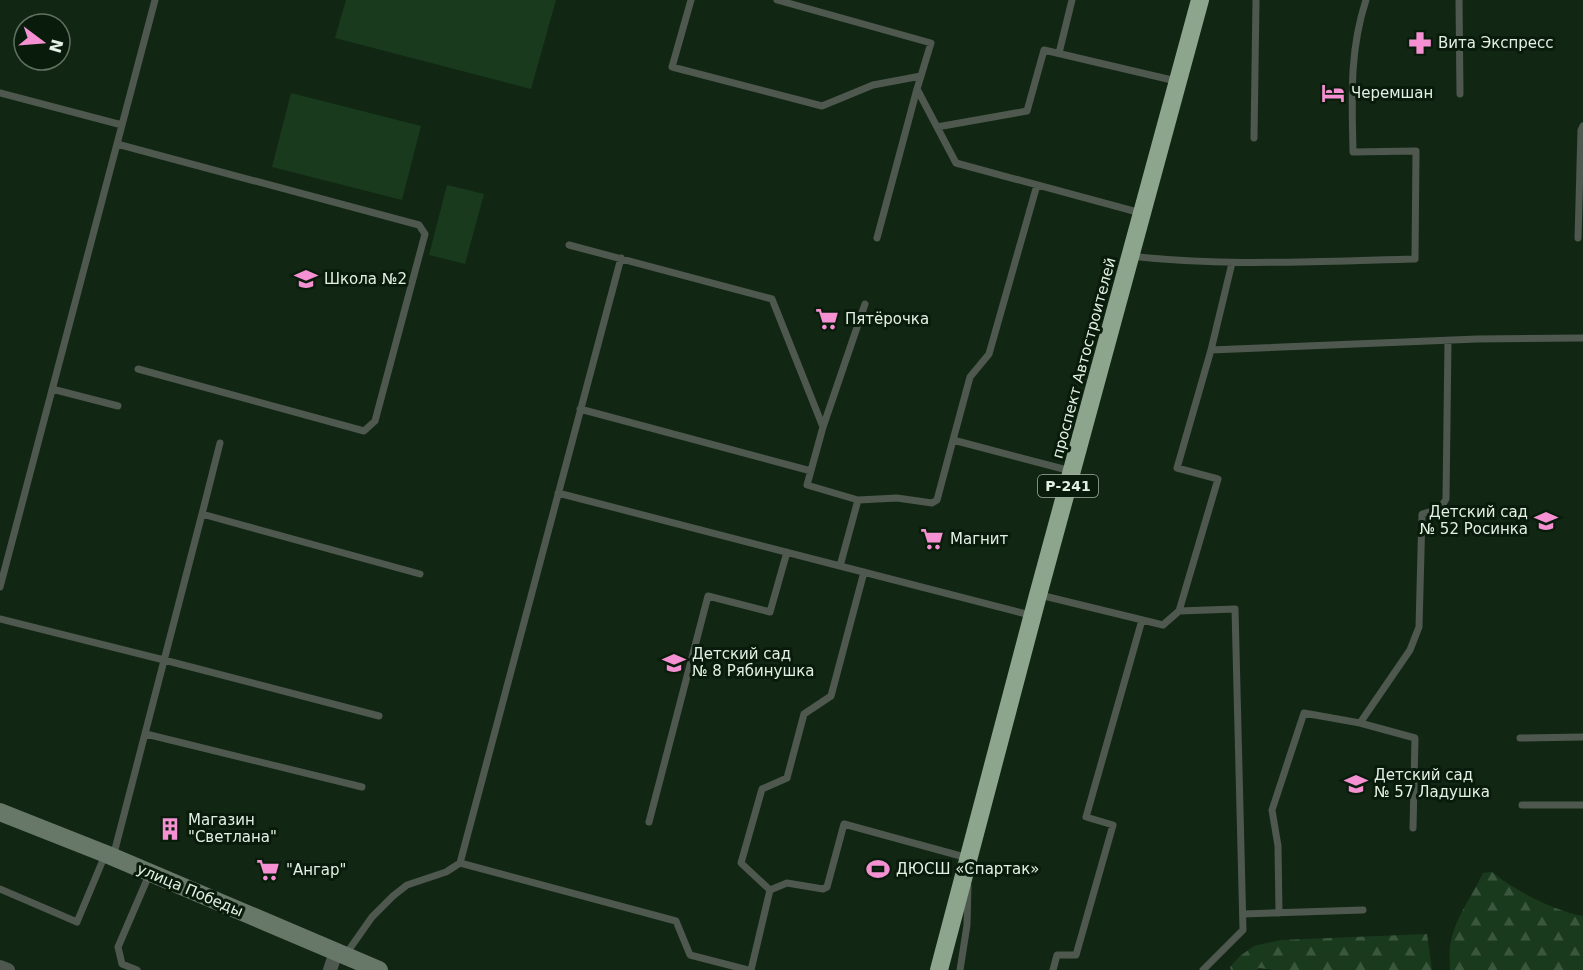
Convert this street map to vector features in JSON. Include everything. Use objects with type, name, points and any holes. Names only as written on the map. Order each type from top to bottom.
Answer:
[{"type":"highway","name":"проспект Автостроителей","points":[[939,970],[1176,81],[1200,0]]},
{"type":"street","name":"улица Победы","points":[[2,816],[109,855],[379,970]]},
{"type":"street","points":[[330,970],[341,954]]},
{"type":"street","points":[[0,966],[8,970]]},
{"type":"lane","points":[[0,587],[155,0]]},
{"type":"lane","points":[[692,0],[672,67],[822,106],[873,85],[921,76]]},
{"type":"lane","points":[[777,0],[931,43],[877,238]]},
{"type":"lane","points":[[1059,53],[1072,0]]},
{"type":"lane","points":[[1254,138],[1256,0]]},
{"type":"lane","points":[[1130,256],[1177,261],[1232,262],[1415,259],[1416,151],[1353,152],[1351,74],[1366,0]]},
{"type":"lane","points":[[1459,0],[1460,94]]},
{"type":"lane","points":[[937,127],[1027,111],[1044,50],[1176,81]]},
{"type":"lane","points":[[917,89],[956,163],[1141,213]]},
{"type":"lane","points":[[0,93],[122,124]]},
{"type":"lane","points":[[1578,238],[1581,130],[1583,126]]},
{"type":"lane","points":[[117,144],[419,225],[425,234],[375,421],[364,431],[138,369]]},
{"type":"lane","points":[[865,304],[823,427],[807,485],[858,500],[897,498],[932,503],[937,500],[970,377],[989,354],[1036,185]]},
{"type":"lane","points":[[569,245],[772,299],[823,427]]},
{"type":"lane","points":[[341,954],[372,917],[407,885],[446,872],[460,863],[621,258]]},
{"type":"lane","points":[[1038,595],[1163,625],[1179,611],[1218,479],[1177,468],[1211,350],[1232,262]]},
{"type":"lane","points":[[1211,350],[1448,340],[1583,338]]},
{"type":"lane","points":[[1360,723],[1410,650],[1419,627],[1422,514],[1440,509],[1446,499],[1448,340]]},
{"type":"lane","points":[[52,388],[118,406]]},
{"type":"lane","points":[[580,409],[811,471]]},
{"type":"lane","points":[[953,440],[1072,471]]},
{"type":"lane","points":[[0,889],[76,922],[109,855],[146,734],[220,442]]},
{"type":"lane","points":[[558,493],[1033,615]]},
{"type":"lane","points":[[840,566],[858,500]]},
{"type":"lane","points":[[202,514],[420,574]]},
{"type":"lane","points":[[649,822],[708,596],[770,612],[787,552]]},
{"type":"lane","points":[[770,890],[741,863],[762,789],[787,777],[804,714],[831,696],[864,572]]},
{"type":"lane","points":[[1179,611],[1235,609],[1243,930],[1203,970]]},
{"type":"lane","points":[[0,620],[379,716]]},
{"type":"lane","points":[[1053,970],[1057,956],[1076,955],[1113,825],[1086,817],[1142,620]]},
{"type":"lane","points":[[1279,913],[1278,846],[1272,810],[1304,712],[1360,723],[1415,738],[1413,828]]},
{"type":"lane","points":[[146,734],[362,787]]},
{"type":"lane","points":[[1520,738],[1583,737]]},
{"type":"lane","points":[[1522,805],[1583,805]]},
{"type":"lane","points":[[770,890],[787,883],[822,889],[827,887],[844,824],[969,858],[967,925],[960,970]]},
{"type":"lane","points":[[460,863],[676,921],[690,955],[750,970],[770,890]]},
{"type":"lane","points":[[137,970],[122,964],[118,947],[150,872]]},
{"type":"lane","points":[[1243,914],[1364,910]]},
{"type":"green space","points":[[346,0],[556,0],[531,89],[335,38]]},
{"type":"green space","points":[[291,93],[421,126],[402,200],[272,167]]},
{"type":"green space","points":[[447,185],[484,194],[465,264],[429,255]]},
{"type":"green space","points":[[1492,872],[1535,899],[1560,910],[1583,916],[1583,970],[1450,970],[1450,946],[1455,927],[1483,873]]},
{"type":"green space","points":[[1427,934],[1432,970],[1273,970],[1259,968],[1231,970],[1230,967],[1254,946],[1281,940]]},
{"type":"place","name":"Вита Экспресс","points":[[1420,43]]},
{"type":"place","name":"Черемшан","points":[[1333,93]]},
{"type":"place","name":"Школа №2","points":[[306,279]]},
{"type":"place","name":"Пятёрочка","points":[[827,319]]},
{"type":"place","name":"Детский сад № 52 Росинка","points":[[1546,521]]},
{"type":"place","name":"Магнит","points":[[932,539]]},
{"type":"place","name":"Детский сад № 8 Рябинушка","points":[[674,663]]},
{"type":"place","name":"Детский сад № 57 Ладушка","points":[[1356,784]]},
{"type":"place","name":"Магазин \"Светлана\"","points":[[170,829]]},
{"type":"place","name":"ДЮСШ «Спартак»","points":[[878,869]]},
{"type":"place","name":"\"Ангар\"","points":[[268,870]]}]
